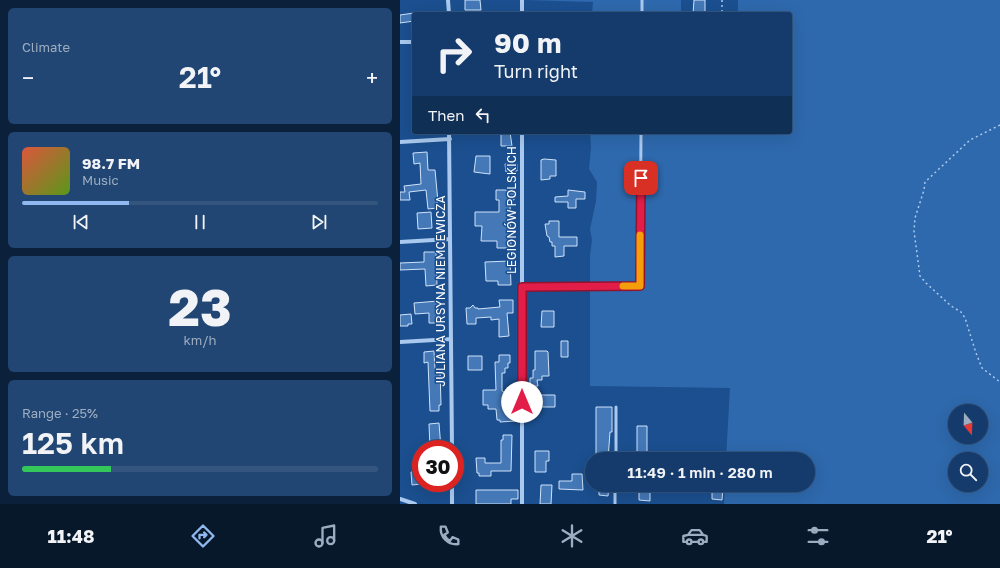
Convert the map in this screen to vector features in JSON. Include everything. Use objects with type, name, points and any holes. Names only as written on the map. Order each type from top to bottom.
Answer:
[{"type":"street","points":[[448,0],[448,12]]},
{"type":"street","points":[[522,0],[522,12]]},
{"type":"street","points":[[400,42],[412,42]]},
{"type":"street","name":"JULIANA URSYNA NIEMCEWICZA","points":[[450,134],[452,440]]},
{"type":"street","name":"LEGIONÓW POLSKICH","points":[[522,134],[522,504]]},
{"type":"street","points":[[400,142],[450,139]]},
{"type":"street","points":[[400,242],[450,239]]},
{"type":"street","points":[[400,342],[451,339]]},
{"type":"street","points":[[452,492],[452,504]]},
{"type":"street","points":[[400,499],[415,504]]},
{"type":"lane","points":[[642,0],[642,12]]},
{"type":"lane","points":[[522,287],[640,286],[641,134]]},
{"type":"lane","points":[[616,407],[616,452]]},
{"type":"lane","points":[[615,504],[616,492]]},
{"type":"path","points":[[722,0],[722,12]]},
{"type":"path","points":[[1000,125],[970,140],[926,182],[915,218],[914,231],[920,276],[951,306],[961,312],[965,318],[982,368],[1000,382]]},
{"type":"shaded area","points":[[525,0],[681,0],[681,12],[592,12],[593,2]]},
{"type":"shaded area","points":[[738,0],[1000,0],[1000,504],[724,504],[725,492],[815,492],[815,452],[726,452],[730,388],[590,386],[590,255],[592,240],[590,229],[596,201],[597,182],[589,169],[591,147],[590,134],[792,134],[792,12],[738,12]]},
{"type":"building","points":[[465,0],[480,0],[481,10],[465,10]]},
{"type":"building","points":[[694,0],[705,0],[705,12],[693,12]]},
{"type":"building","points":[[412,13],[412,21],[400,23],[400,15]]},
{"type":"building","points":[[501,134],[510,134],[512,146],[501,146]]},
{"type":"building","points":[[427,152],[428,170],[435,170],[438,202],[437,208],[428,209],[426,190],[409,192],[410,200],[400,200],[400,192],[405,192],[404,186],[421,184],[420,163],[414,164],[413,153]]},
{"type":"building","points":[[476,156],[490,156],[490,174],[474,172]]},
{"type":"building","points":[[541,160],[556,160],[556,176],[550,176],[550,179],[541,180]]},
{"type":"building","points":[[505,164],[517,164],[517,171],[506,172]]},
{"type":"building","points":[[496,190],[513,190],[514,200],[510,200],[511,248],[497,248],[497,241],[481,241],[482,226],[475,226],[475,212],[499,212],[499,200],[496,200]]},
{"type":"building","points":[[568,190],[585,192],[585,199],[576,199],[576,208],[568,208],[568,202],[555,202],[555,197],[568,196]]},
{"type":"building","points":[[431,212],[432,228],[418,229],[417,213]]},
{"type":"building","points":[[549,221],[559,221],[559,237],[577,237],[577,246],[564,246],[564,256],[555,257],[555,246],[552,246],[552,242],[550,242],[549,237],[547,236],[545,224],[549,224]]},
{"type":"building","points":[[424,252],[436,252],[437,285],[426,286],[425,269],[400,270],[400,263],[424,262]]},
{"type":"building","points":[[510,261],[511,285],[498,285],[498,281],[486,281],[485,262]]},
{"type":"building","points":[[499,300],[513,300],[513,313],[507,313],[509,336],[499,337],[499,319],[491,320],[491,317],[476,318],[476,324],[467,324],[466,308],[470,308],[473,305],[478,309],[500,307]]},
{"type":"building","points":[[438,301],[440,323],[429,323],[429,313],[415,314],[414,303]]},
{"type":"building","points":[[542,311],[554,311],[554,327],[541,327]]},
{"type":"building","points":[[411,314],[412,324],[408,324],[408,326],[400,326],[400,315]]},
{"type":"building","points":[[561,341],[568,341],[568,357],[561,357]]},
{"type":"building","points":[[434,351],[435,369],[440,369],[441,405],[439,405],[439,411],[430,411],[428,362],[424,363],[424,352]]},
{"type":"building","points":[[535,351],[548,352],[549,376],[542,376],[542,380],[537,380],[538,386],[530,386],[530,378],[533,378],[533,370],[535,370]]},
{"type":"building","points":[[499,355],[510,355],[510,363],[508,363],[508,368],[505,368],[505,373],[502,373],[502,391],[504,392],[505,407],[512,406],[512,410],[516,410],[516,421],[500,422],[500,420],[497,420],[496,409],[488,409],[488,405],[483,405],[483,390],[496,390],[495,362],[499,362]]},
{"type":"building","points":[[468,356],[482,356],[482,370],[468,370]]},
{"type":"building","points":[[533,395],[555,395],[555,407],[533,407]]},
{"type":"building","points":[[596,407],[612,407],[612,432],[610,432],[609,452],[596,452]]},
{"type":"building","points":[[439,423],[440,440],[430,440],[429,424]]},
{"type":"building","points":[[637,426],[647,426],[647,452],[637,452]]},
{"type":"building","points":[[503,435],[512,435],[511,471],[491,471],[491,476],[479,476],[479,473],[477,473],[476,458],[485,458],[485,463],[501,463],[501,440],[503,440]]},
{"type":"building","points":[[535,451],[549,451],[549,461],[546,461],[546,472],[535,472]]},
{"type":"building","points":[[572,474],[582,474],[583,490],[559,489],[559,481],[572,481]]},
{"type":"building","points":[[541,485],[552,485],[551,504],[540,504]]},
{"type":"building","points":[[476,490],[518,490],[518,499],[511,499],[511,504],[476,504]]},
{"type":"building","points":[[599,492],[608,492],[608,496],[599,495]]},
{"type":"building","points":[[639,492],[650,492],[650,501],[639,500]]},
{"type":"building","points":[[712,492],[723,492],[722,500],[712,499]]},
{"type":"slow traffic","points":[[623,286],[640,286],[640,235]]},
{"type":"route","points":[[522,402],[522,287],[640,286],[641,178]]}]
